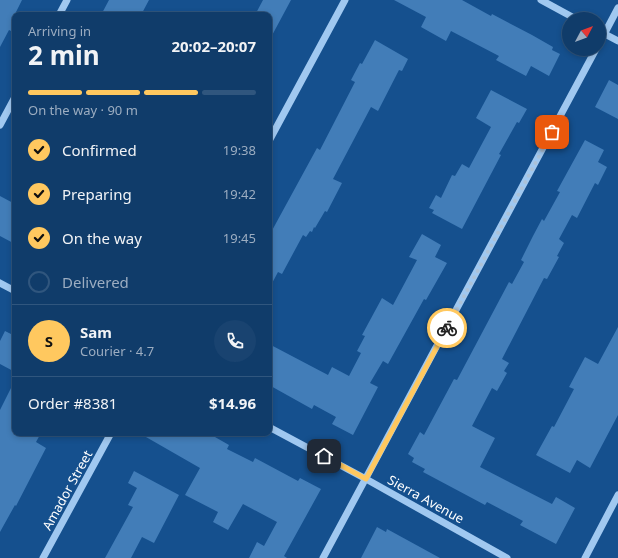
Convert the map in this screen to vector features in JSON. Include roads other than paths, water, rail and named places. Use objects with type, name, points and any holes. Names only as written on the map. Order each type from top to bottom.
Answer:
[{"type":"street","points":[[61,12],[67,0]]},
{"type":"street","points":[[272,135],[345,0]]},
{"type":"street","points":[[541,0],[563,12]]},
{"type":"street","points":[[606,26],[618,8]]},
{"type":"street","points":[[606,34],[618,41]]},
{"type":"street","points":[[323,558],[592,56]]},
{"type":"street","points":[[0,125],[12,103]]},
{"type":"street","points":[[0,283],[12,289]]},
{"type":"street","name":"Sierra Avenue","points":[[272,429],[366,479],[506,558]]},
{"type":"street","name":"Amador Street","points":[[43,558],[109,436]]},
{"type":"street","points":[[585,558],[618,495]]}]
